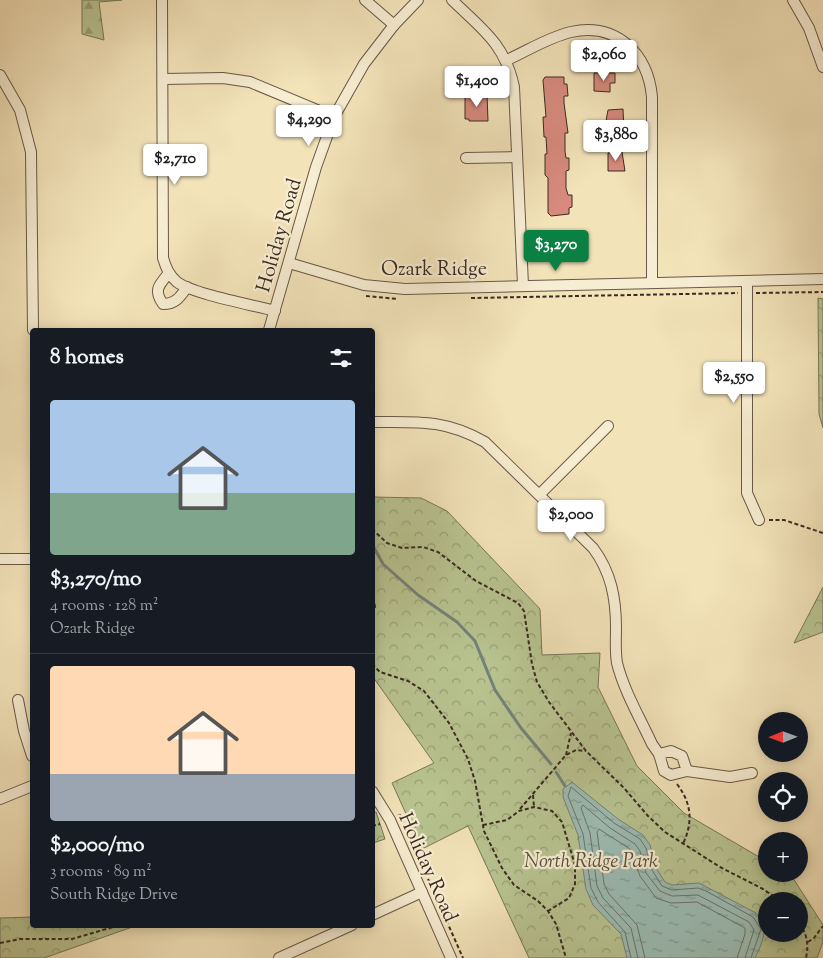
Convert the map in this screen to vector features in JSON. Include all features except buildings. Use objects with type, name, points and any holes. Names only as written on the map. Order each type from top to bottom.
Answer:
[{"type":"street","points":[[162,0],[163,258],[169,273],[179,283],[187,287],[275,311]]},
{"type":"street","points":[[365,0],[394,25]]},
{"type":"street","name":"Holiday Road","points":[[270,328],[316,167],[334,117],[364,64],[394,25],[418,0]]},
{"type":"street","points":[[452,0],[490,37],[507,60],[514,87],[523,285]]},
{"type":"street","points":[[793,0],[808,28],[823,67]]},
{"type":"street","points":[[507,60],[566,34],[584,30],[612,36],[624,42],[639,57],[647,71],[652,97],[652,282]]},
{"type":"street","points":[[0,76],[20,110],[31,152],[33,328]]},
{"type":"street","points":[[163,79],[223,78],[250,82],[334,117]]},
{"type":"street","points":[[466,158],[517,157]]},
{"type":"street","name":"Ozark Ridge","points":[[289,263],[364,285],[405,289],[823,279]]},
{"type":"street","points":[[169,273],[157,288],[157,295],[163,304],[171,304],[179,299],[187,287]]},
{"type":"street","points":[[747,281],[747,493],[759,520]]},
{"type":"street","points":[[375,422],[442,424],[472,434],[485,442],[593,548],[605,567],[615,602],[616,651],[620,673],[652,744],[659,754],[664,771],[674,774],[687,771],[730,777],[752,773]]},
{"type":"street","points":[[540,494],[608,426]]},
{"type":"street","points":[[0,560],[30,559]]},
{"type":"street","points":[[18,700],[30,750]]},
{"type":"street","points":[[659,754],[671,751],[679,753],[687,771]]},
{"type":"street","points":[[0,799],[30,787]]},
{"type":"street","name":"Holiday Road","points":[[375,797],[390,820],[451,958]]},
{"type":"street","points":[[375,914],[422,892]]},
{"type":"street","points":[[279,958],[345,928]]},
{"type":"path","points":[[462,298],[823,292]]},
{"type":"path","points":[[358,294],[404,299]]},
{"type":"path","points":[[759,520],[784,520],[823,533]]},
{"type":"path","points":[[375,532],[387,543],[402,548],[423,547],[438,552],[476,581],[518,603],[524,611],[532,664],[537,682],[549,702],[586,751],[624,788],[656,825],[720,867],[767,892]]},
{"type":"path","points":[[375,667],[380,672],[408,681],[424,691],[449,723],[472,768],[483,825],[507,877],[514,885],[538,901],[548,911],[556,924],[566,958]]},
{"type":"path","points":[[566,755],[571,732]]},
{"type":"path","points":[[483,825],[506,820],[519,811],[566,755],[576,750],[586,751]]},
{"type":"path","points":[[674,774],[677,785],[689,805],[690,823],[683,844]]},
{"type":"path","points":[[533,796],[534,807]]},
{"type":"path","points":[[519,811],[534,807],[552,811],[562,822],[574,865],[575,884],[572,892],[563,903],[548,911]]},
{"type":"path","points":[[400,815],[404,826]]},
{"type":"path","points":[[427,878],[463,958]]},
{"type":"path","points":[[806,958],[808,942],[814,938],[823,926]]},
{"type":"path","points":[[0,943],[20,939],[72,939],[110,928]]},
{"type":"green space","points":[[82,0],[122,0],[99,2],[104,40],[82,34]]},
{"type":"green space","points":[[818,298],[823,299],[823,428],[819,414]]},
{"type":"green space","name":"North Ridge Park","points":[[375,497],[421,498],[447,511],[540,609],[542,655],[600,653],[598,687],[637,766],[684,813],[758,856],[758,882],[795,882],[802,892],[758,892],[758,942],[808,942],[808,902],[823,925],[823,942],[817,958],[529,958],[468,826],[422,849],[392,783],[434,763],[375,680]]},
{"type":"green space","points":[[823,587],[823,632],[794,643]]},
{"type":"green space","points":[[375,812],[385,839],[375,842]]},
{"type":"green space","points":[[30,917],[30,928],[129,928],[44,958],[0,958],[0,918]]},
{"type":"water","points":[[572,782],[618,819],[643,835],[650,845],[656,868],[665,882],[672,885],[699,883],[756,913],[758,916],[758,942],[762,942],[755,958],[627,958],[621,934],[593,905],[586,889],[578,835],[563,797],[563,789]]},
{"type":"waterway","points":[[375,549],[383,564],[418,595],[457,622],[475,641],[495,690],[521,728],[551,764]]},
{"type":"waterway","points":[[556,772],[565,786]]}]
